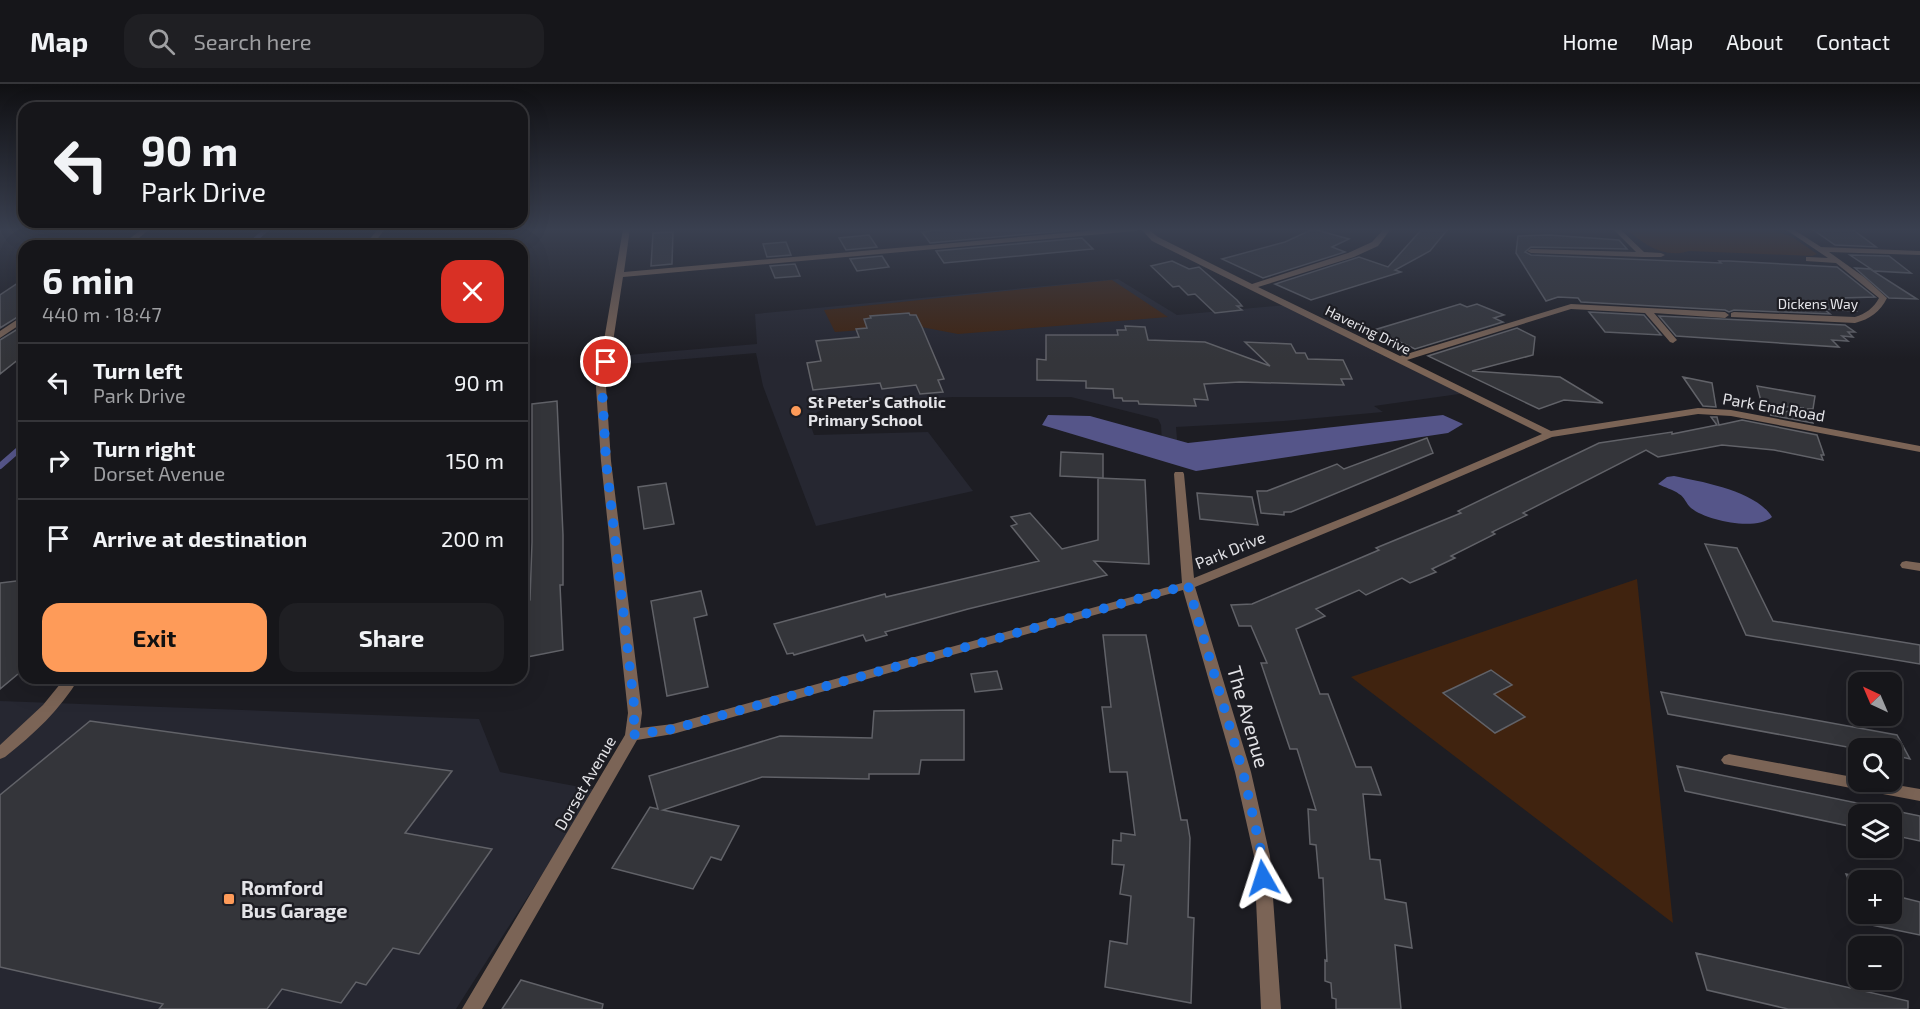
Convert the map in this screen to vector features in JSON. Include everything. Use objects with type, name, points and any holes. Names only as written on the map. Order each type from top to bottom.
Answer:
[{"type":"street","points":[[620,275],[652,272]]},
{"type":"street","name":"Havering Drive","points":[[1221,272],[1550,434]]},
{"type":"street","points":[[1250,287],[1297,272]]},
{"type":"street","name":"Dickens Way","points":[[1647,310],[1863,319],[1882,302],[1883,298],[1850,272]]},
{"type":"street","name":"Dorset Avenue","points":[[472,1009],[632,735],[635,713],[606,461],[602,387],[620,275]]},
{"type":"street","points":[[1397,360],[1571,306],[1647,310],[1673,340]]},
{"type":"street","points":[[0,335],[18,322]]},
{"type":"street","name":"Park End Road","points":[[1550,434],[1698,411],[1731,413],[1920,449]]},
{"type":"street","name":"Park Drive","points":[[632,735],[685,726],[1188,585],[1399,500],[1550,434]]},
{"type":"street","name":"The Avenue","points":[[1179,474],[1188,585],[1243,772],[1262,856],[1271,1009]]},
{"type":"street","points":[[1906,565],[1920,567]]},
{"type":"street","points":[[0,753],[41,716],[68,684]]},
{"type":"street","points":[[1729,760],[1920,795]]},
{"type":"shaded area","points":[[1118,279],[1177,315],[1287,305],[1466,393],[1374,406],[1383,412],[1284,421],[1176,427],[1179,462],[1163,461],[1161,425],[1158,419],[1071,397],[953,397],[844,403],[817,412],[811,426],[814,435],[928,432],[973,491],[816,526],[763,386],[756,353],[627,364],[628,355],[757,344],[755,314]]},
{"type":"shaded area","points":[[1112,280],[1168,317],[958,334],[916,326],[835,332],[824,310]]},
{"type":"shaded area","points":[[1637,579],[1673,923],[1351,677]]},
{"type":"shaded area","name":"Romford Bus Garage","points":[[0,701],[479,719],[500,772],[596,790],[456,1009],[0,1009]]},
{"type":"water","points":[[1048,415],[1090,416],[1188,443],[1443,415],[1463,424],[1448,433],[1196,471],[1042,425]]},
{"type":"water","points":[[1674,476],[1742,494],[1754,500],[1772,517],[1765,521],[1744,524],[1719,520],[1698,513],[1677,492],[1658,484],[1667,477]]},
{"type":"building","points":[[773,272],[798,272],[800,276],[775,278]]},
{"type":"building","points":[[1157,272],[1205,272],[1237,300],[1242,306],[1237,306],[1242,310],[1215,313],[1195,294],[1188,295],[1179,286],[1173,287]]},
{"type":"building","points":[[1250,272],[1281,272],[1263,278]]},
{"type":"building","points":[[1312,272],[1400,272],[1311,300],[1275,284]]},
{"type":"building","points":[[1528,272],[1844,272],[1875,297],[1841,298],[1856,311],[1824,309],[1830,314],[1734,310],[1729,312],[1581,302],[1578,298],[1558,297],[1546,301]]},
{"type":"building","points":[[1860,272],[1875,272],[1917,299],[1889,298]]},
{"type":"building","points":[[18,283],[18,317],[0,328],[0,295]]},
{"type":"building","points":[[1460,304],[1467,307],[1477,304],[1504,315],[1494,318],[1503,322],[1415,349],[1374,330]]},
{"type":"building","points":[[1589,312],[1644,315],[1661,335],[1605,332]]},
{"type":"building","points":[[909,313],[916,315],[922,327],[944,379],[938,380],[943,392],[920,394],[916,385],[882,389],[880,383],[813,390],[807,363],[821,361],[816,341],[859,337],[856,329],[867,328],[864,319],[871,318],[870,316]]},
{"type":"building","points":[[1659,316],[1845,325],[1855,332],[1848,332],[1853,337],[1842,336],[1848,341],[1832,340],[1839,347],[1676,336]]},
{"type":"building","points":[[1125,326],[1145,327],[1148,340],[1205,342],[1270,366],[1245,342],[1291,344],[1296,353],[1305,353],[1308,359],[1343,360],[1352,379],[1341,379],[1344,385],[1240,382],[1204,384],[1208,400],[1194,399],[1196,406],[1139,404],[1138,401],[1123,401],[1122,398],[1114,398],[1113,389],[1086,388],[1086,381],[1037,380],[1037,359],[1046,360],[1046,335],[1118,335],[1117,330],[1126,330]]},
{"type":"building","points":[[1517,328],[1535,337],[1533,355],[1472,371],[1560,377],[1603,403],[1564,400],[1539,409],[1428,356]]},
{"type":"building","points":[[18,329],[18,360],[0,374],[0,340]]},
{"type":"building","points":[[1683,377],[1712,383],[1716,407],[1703,406]]},
{"type":"building","points":[[1757,386],[1815,396],[1813,409],[1808,409],[1813,423],[1770,415],[1804,408],[1762,405]]},
{"type":"building","points":[[557,401],[563,535],[563,585],[560,585],[563,650],[528,657],[528,601],[530,600],[532,542],[532,404]]},
{"type":"building","points":[[1711,417],[1717,417],[1719,425],[1742,420],[1817,435],[1824,455],[1821,455],[1823,460],[1774,450],[1722,445],[1658,457],[1646,450],[1523,513],[1527,515],[1492,532],[1495,534],[1451,556],[1455,558],[1432,569],[1436,572],[1410,583],[1402,578],[1366,595],[1359,590],[1316,609],[1325,616],[1296,629],[1320,694],[1328,694],[1356,767],[1371,767],[1381,795],[1363,794],[1370,859],[1380,860],[1385,899],[1406,903],[1412,948],[1395,945],[1401,1009],[1336,1009],[1336,999],[1332,998],[1331,983],[1325,981],[1325,960],[1327,961],[1323,878],[1319,878],[1316,845],[1310,844],[1308,809],[1316,810],[1297,749],[1290,749],[1261,663],[1267,663],[1251,626],[1239,626],[1231,605],[1252,604],[1379,550],[1376,548],[1461,513],[1458,511],[1599,443],[1672,432],[1672,434],[1717,425]]},
{"type":"building","points":[[1427,438],[1433,453],[1291,512],[1284,512],[1284,515],[1261,513],[1257,491],[1267,491],[1337,464],[1344,469]]},
{"type":"building","points":[[1061,452],[1103,454],[1103,478],[1060,476]]},
{"type":"building","points":[[1098,478],[1145,480],[1149,564],[1094,561],[1107,575],[968,609],[885,632],[887,635],[866,641],[863,635],[794,655],[793,653],[787,654],[774,624],[885,594],[886,597],[1039,561],[1011,526],[1017,524],[1011,517],[1030,513],[1062,549],[1098,540]]},
{"type":"building","points":[[666,483],[674,524],[644,529],[638,487]]},
{"type":"building","points":[[1197,493],[1252,497],[1258,525],[1200,519]]},
{"type":"building","points":[[1705,544],[1737,548],[1773,621],[1920,645],[1920,664],[1746,635]]},
{"type":"building","points":[[18,581],[18,674],[0,689],[0,583]]},
{"type":"building","points":[[701,591],[707,615],[694,618],[708,687],[667,696],[651,601]]},
{"type":"building","points":[[1103,635],[1146,635],[1181,820],[1187,820],[1190,838],[1188,917],[1194,918],[1191,1003],[1105,987],[1110,941],[1127,944],[1131,896],[1120,894],[1124,865],[1112,864],[1113,840],[1121,841],[1121,833],[1135,835],[1127,772],[1110,772],[1102,707],[1111,707]]},
{"type":"building","points":[[1491,670],[1512,685],[1494,694],[1525,717],[1495,733],[1443,693]]},
{"type":"building","points":[[997,671],[1002,689],[975,692],[971,674]]},
{"type":"building","points":[[1661,692],[1897,735],[1899,738],[1848,738],[1848,747],[1668,714]]},
{"type":"building","points":[[964,710],[964,760],[921,760],[919,774],[869,774],[869,779],[762,777],[663,810],[739,826],[721,860],[711,857],[693,889],[612,868],[650,807],[658,809],[649,776],[780,736],[872,738],[874,711]]},
{"type":"building","name":"Romford Bus Garage","points":[[90,721],[452,771],[405,833],[492,849],[419,954],[393,948],[366,985],[356,982],[341,1003],[282,989],[267,1009],[159,1009],[163,1004],[0,967],[0,795]]},
{"type":"building","points":[[1902,744],[1910,759],[1902,757]]},
{"type":"building","points":[[1677,766],[1862,804],[1848,804],[1848,826],[1685,791]]},
{"type":"building","points":[[1902,812],[1920,816],[1920,841],[1902,837]]},
{"type":"building","points":[[1902,898],[1920,902],[1920,935],[1867,924],[1902,924]]},
{"type":"building","points":[[1696,953],[1848,987],[1848,990],[1859,990],[1908,1001],[1908,1009],[1788,1009],[1707,990]]},
{"type":"building","points":[[521,980],[603,1004],[602,1009],[502,1009]]},
{"type":"waterway","points":[[0,466],[18,450]]},
{"type":"place","name":"St Peter's Catholic Primary School","points":[[796,411]]},
{"type":"place","name":"Romford Bus Garage","points":[[229,899]]},
{"type":"route","points":[[606,362],[602,387],[606,461],[635,713],[632,735],[673,729],[1188,585],[1243,772],[1262,856],[1263,878]]}]
